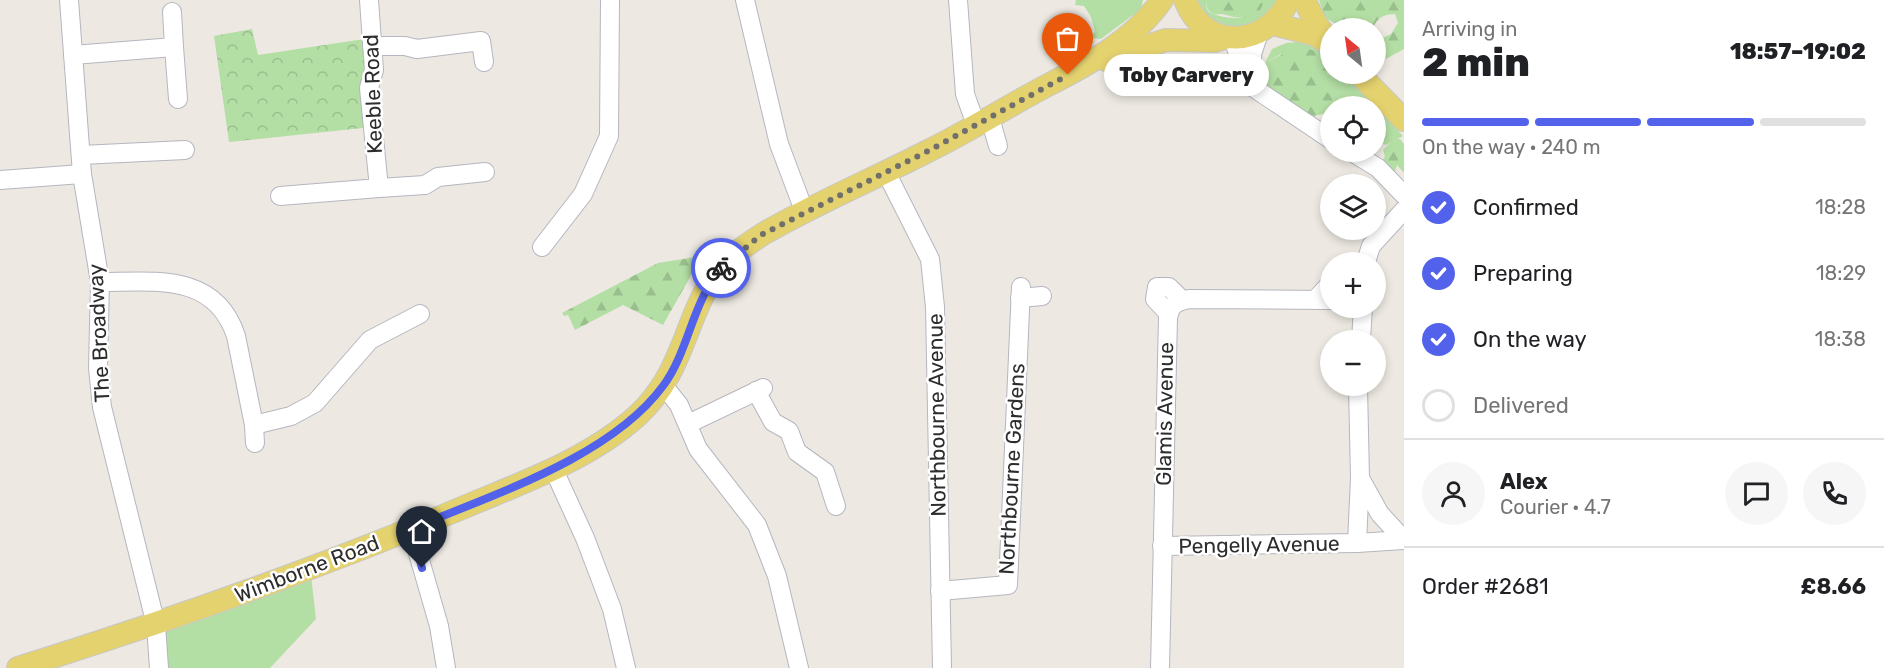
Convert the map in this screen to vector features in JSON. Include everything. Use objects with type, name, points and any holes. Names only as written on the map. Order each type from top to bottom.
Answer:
[{"type":"main road","name":"Wimborne Road","points":[[18,668],[156,625],[411,529],[553,468],[607,439],[638,415],[664,386],[682,352],[704,294],[722,266],[761,235],[983,122],[1082,68],[1130,34],[1153,13],[1162,0]]},
{"type":"main road","points":[[1185,0],[1195,19],[1205,28],[1230,37]]},
{"type":"main road","points":[[1266,28],[1288,0]]},
{"type":"main road","points":[[1304,0],[1320,29]]},
{"type":"main road","name":"Wimborne Road","points":[[1082,68],[1166,40],[1215,41],[1266,28]]},
{"type":"main road","points":[[1266,28],[1313,34],[1320,38]]},
{"type":"main road","points":[[1369,84],[1404,120]]},
{"type":"street","name":"The Broadway","points":[[69,0],[82,174],[100,282],[98,368],[102,406],[156,625],[159,668]]},
{"type":"street","name":"Keeble Road","points":[[369,0],[374,70],[369,88],[379,188]]},
{"type":"street","points":[[542,247],[583,194],[609,136],[610,0]]},
{"type":"street","points":[[745,0],[779,144],[805,213]]},
{"type":"street","points":[[958,0],[965,93],[998,146]]},
{"type":"street","points":[[172,12],[178,99]]},
{"type":"street","points":[[1254,88],[1252,54],[1266,28]]},
{"type":"street","points":[[372,46],[405,46],[417,49],[481,33],[484,62]]},
{"type":"street","points":[[1230,37],[1246,80],[1254,88],[1320,132]]},
{"type":"street","points":[[73,55],[174,47]]},
{"type":"street","points":[[81,155],[185,150]]},
{"type":"street","points":[[1368,162],[1378,168],[1404,195]]},
{"type":"street","points":[[280,196],[424,184],[438,177],[485,172]]},
{"type":"street","name":"Northbourne Avenue","points":[[886,172],[930,260],[935,307],[942,668]]},
{"type":"street","points":[[0,180],[82,174]]},
{"type":"street","points":[[1370,252],[1404,210]]},
{"type":"street","points":[[100,282],[185,285],[218,305],[232,323],[236,336],[254,425],[255,443]]},
{"type":"street","name":"Northbourne Gardens","points":[[940,591],[1008,585],[1021,293],[1042,296]]},
{"type":"street","name":"Glamis Avenue","points":[[1160,668],[1170,307],[1182,300],[1320,300]]},
{"type":"street","points":[[254,425],[291,416],[315,403],[370,340],[420,314]]},
{"type":"street","points":[[664,386],[679,405],[698,449],[757,525],[777,576],[799,668]]},
{"type":"street","points":[[687,424],[760,389],[773,422],[789,431],[797,452],[825,472],[836,506]]},
{"type":"street","name":"Pengelly Avenue","points":[[1357,543],[1360,478],[1358,396]]},
{"type":"street","points":[[553,468],[585,538],[612,609],[626,668]]},
{"type":"street","points":[[1360,478],[1380,514],[1404,540]]},
{"type":"street","points":[[411,529],[440,626],[446,668]]},
{"type":"street","name":"Pengelly Avenue","points":[[1162,546],[1357,543],[1404,540]]},
{"type":"green space","points":[[1076,0],[1143,0],[1141,9],[1101,39],[1091,38],[1095,31],[1091,17],[1084,6],[1075,5]]},
{"type":"green space","points":[[1193,0],[1206,0],[1207,9],[1211,13],[1223,17],[1245,18],[1261,9],[1242,3],[1247,0],[1278,0],[1267,16],[1243,28],[1216,24]]},
{"type":"green space","points":[[1206,0],[1247,0],[1243,3],[1263,3],[1257,14],[1240,18],[1213,14],[1208,9]]},
{"type":"green space","points":[[1319,0],[1404,0],[1404,49],[1386,59],[1386,36],[1391,34],[1398,23],[1395,14],[1380,18],[1325,18]]},
{"type":"green space","points":[[252,29],[258,55],[371,38],[372,127],[229,142],[214,36]]},
{"type":"green space","points":[[1301,37],[1320,47],[1320,64],[1281,54],[1265,63],[1272,49],[1286,43],[1298,42]]},
{"type":"green space","points":[[1298,46],[1315,51],[1320,56],[1320,84],[1330,84],[1324,91],[1334,96],[1320,96],[1320,115],[1309,121],[1261,92],[1265,63]]},
{"type":"green space","points":[[1328,84],[1355,84],[1366,96],[1334,96],[1323,91]]},
{"type":"green space","points":[[1386,118],[1403,136],[1386,145]]},
{"type":"green space","points":[[1394,139],[1400,139],[1404,144],[1404,173],[1397,165],[1394,175],[1381,164],[1386,162],[1386,147]]},
{"type":"green space","points":[[702,256],[663,325],[623,305],[575,330],[568,315],[564,316],[562,313],[658,263]]},
{"type":"green space","points":[[310,567],[316,619],[270,668],[159,668],[156,625]]},
{"type":"way so far","points":[[721,268],[761,235],[928,151],[1068,75]]},
{"type":"place","name":"Toby Carvery","points":[[1068,75]]},
{"type":"route","points":[[422,568],[411,529],[553,468],[607,439],[638,415],[664,386],[682,352],[704,294],[721,268]]}]
